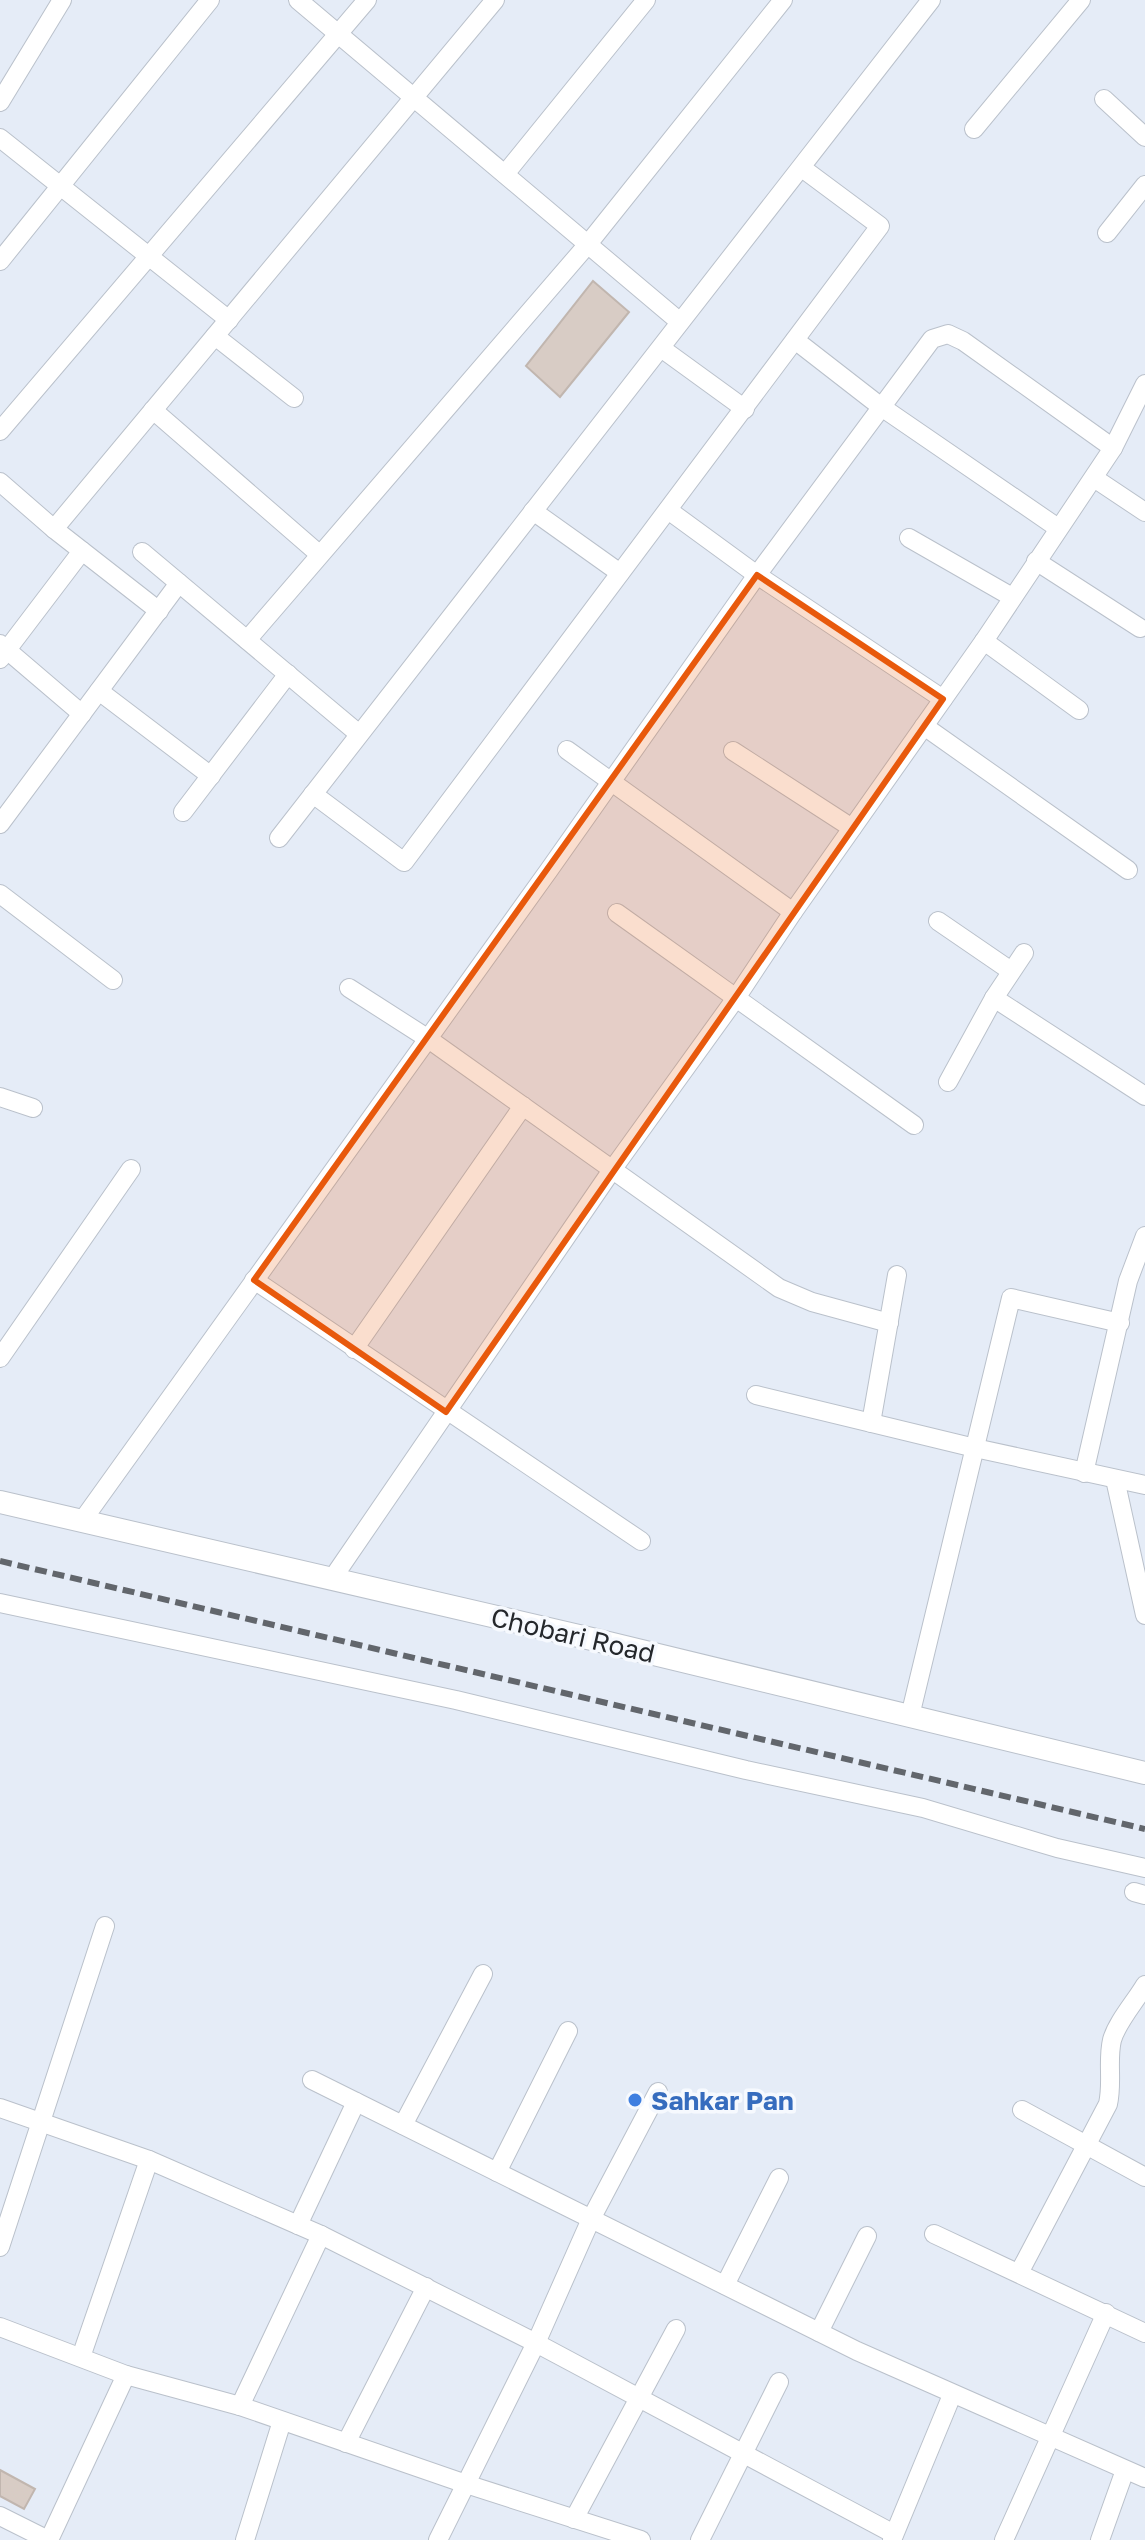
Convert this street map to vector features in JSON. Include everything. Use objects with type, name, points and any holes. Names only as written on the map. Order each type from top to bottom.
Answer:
[{"type":"street","points":[[0,102],[62,0]]},
{"type":"street","points":[[0,261],[210,0]]},
{"type":"street","points":[[298,0],[680,322]]},
{"type":"street","points":[[0,431],[367,0]]},
{"type":"street","points":[[54,529],[495,0]]},
{"type":"street","points":[[505,174],[646,0]]},
{"type":"street","points":[[247,640],[588,244],[783,0]]},
{"type":"street","points":[[279,838],[931,0]]},
{"type":"street","points":[[974,129],[1081,0]]},
{"type":"street","points":[[1104,99],[1145,137]]},
{"type":"street","points":[[0,138],[229,320]]},
{"type":"street","points":[[313,794],[404,862],[880,226],[802,168]]},
{"type":"street","points":[[1107,233],[1145,185]]},
{"type":"street","points":[[82,1521],[757,575],[932,339],[948,334],[963,341],[1113,448]]},
{"type":"street","points":[[215,336],[294,398]]},
{"type":"street","points":[[795,340],[880,406],[1058,528]]},
{"type":"street","points":[[661,348],[745,409]]},
{"type":"street","points":[[332,1579],[612,1170],[736,998],[984,641],[1113,448],[1145,384]]},
{"type":"street","points":[[153,410],[319,554]]},
{"type":"street","points":[[1094,478],[1145,512]]},
{"type":"street","points":[[0,482],[54,529],[159,611]]},
{"type":"street","points":[[668,510],[757,575],[943,699]]},
{"type":"street","points":[[533,511],[620,573]]},
{"type":"street","points":[[909,538],[1012,597]]},
{"type":"street","points":[[82,551],[2,651],[82,714]]},
{"type":"street","points":[[142,552],[359,734]]},
{"type":"street","points":[[1036,561],[1140,628]]},
{"type":"street","points":[[0,824],[179,583]]},
{"type":"street","points":[[984,641],[1079,710]]},
{"type":"street","points":[[183,812],[288,674]]},
{"type":"street","points":[[99,691],[211,776]]},
{"type":"street","points":[[924,726],[1128,870]]},
{"type":"street","points":[[567,750],[793,912]]},
{"type":"street","points":[[733,751],[852,828]]},
{"type":"street","points":[[0,894],[113,980]]},
{"type":"street","points":[[617,913],[914,1125]]},
{"type":"street","points":[[938,921],[1011,971]]},
{"type":"street","points":[[948,1082],[994,998],[1024,953]]},
{"type":"street","points":[[349,988],[427,1038],[779,1288],[812,1302],[889,1323]]},
{"type":"street","points":[[994,998],[1145,1096]]},
{"type":"street","points":[[0,1097],[33,1108]]},
{"type":"street","points":[[354,1349],[523,1106]]},
{"type":"street","points":[[0,1358],[131,1169]]},
{"type":"street","points":[[1084,1473],[1128,1281],[1145,1236]]},
{"type":"street","points":[[871,1423],[897,1275]]},
{"type":"street","points":[[254,1280],[641,1541]]},
{"type":"street","points":[[910,1716],[1011,1298],[1120,1323]]},
{"type":"street","points":[[756,1395],[1145,1485]]},
{"type":"street","points":[[1115,1479],[1145,1615]]},
{"type":"street","name":"Chobari Road","points":[[0,1502],[1145,1773]]},
{"type":"street","points":[[0,1603],[456,1700],[746,1770],[923,1808],[1057,1848],[1145,1868]]},
{"type":"street","points":[[0,2247],[105,1926]]},
{"type":"street","points":[[403,2125],[483,1974]]},
{"type":"street","points":[[1019,2273],[1108,2104],[1111,2089],[1109,2055],[1113,2037],[1145,1985]]},
{"type":"street","points":[[497,2172],[568,2031]]},
{"type":"street","points":[[312,2080],[819,2332],[952,2395],[1145,2478]]},
{"type":"street","points":[[438,2540],[536,2343],[591,2219],[658,2092]]},
{"type":"street","points":[[298,2225],[356,2102]]},
{"type":"street","points":[[0,2108],[149,2160],[321,2235],[536,2343],[893,2537],[952,2395]]},
{"type":"street","points":[[1022,2110],[1145,2177]]},
{"type":"street","points":[[81,2357],[149,2160]]},
{"type":"street","points":[[725,2285],[779,2178]]},
{"type":"street","points":[[934,2234],[1145,2333]]},
{"type":"street","points":[[240,2406],[321,2235]]},
{"type":"street","points":[[819,2332],[867,2236]]},
{"type":"street","points":[[346,2443],[426,2287]]},
{"type":"street","points":[[1004,2540],[1106,2313]]},
{"type":"street","points":[[0,2327],[126,2375],[240,2406],[628,2538]]},
{"type":"street","points":[[574,2519],[676,2329]]},
{"type":"street","points":[[0,2516],[48,2540],[126,2375]]},
{"type":"street","points":[[700,2540],[779,2382]]},
{"type":"street","points":[[245,2540],[282,2421]]},
{"type":"street","points":[[1100,2540],[1125,2470]]},
{"type":"highlighted area","points":[[757,575],[943,699],[446,1412],[254,1280]]},
{"type":"building","points":[[593,281],[629,312],[560,397],[526,366]]},
{"type":"building","points":[[0,2470],[35,2489],[24,2509],[0,2496]]},
{"type":"railway","points":[[0,1561],[1145,1829]]},
{"type":"place","name":"Sahkar Pan","points":[[635,2100]]}]
